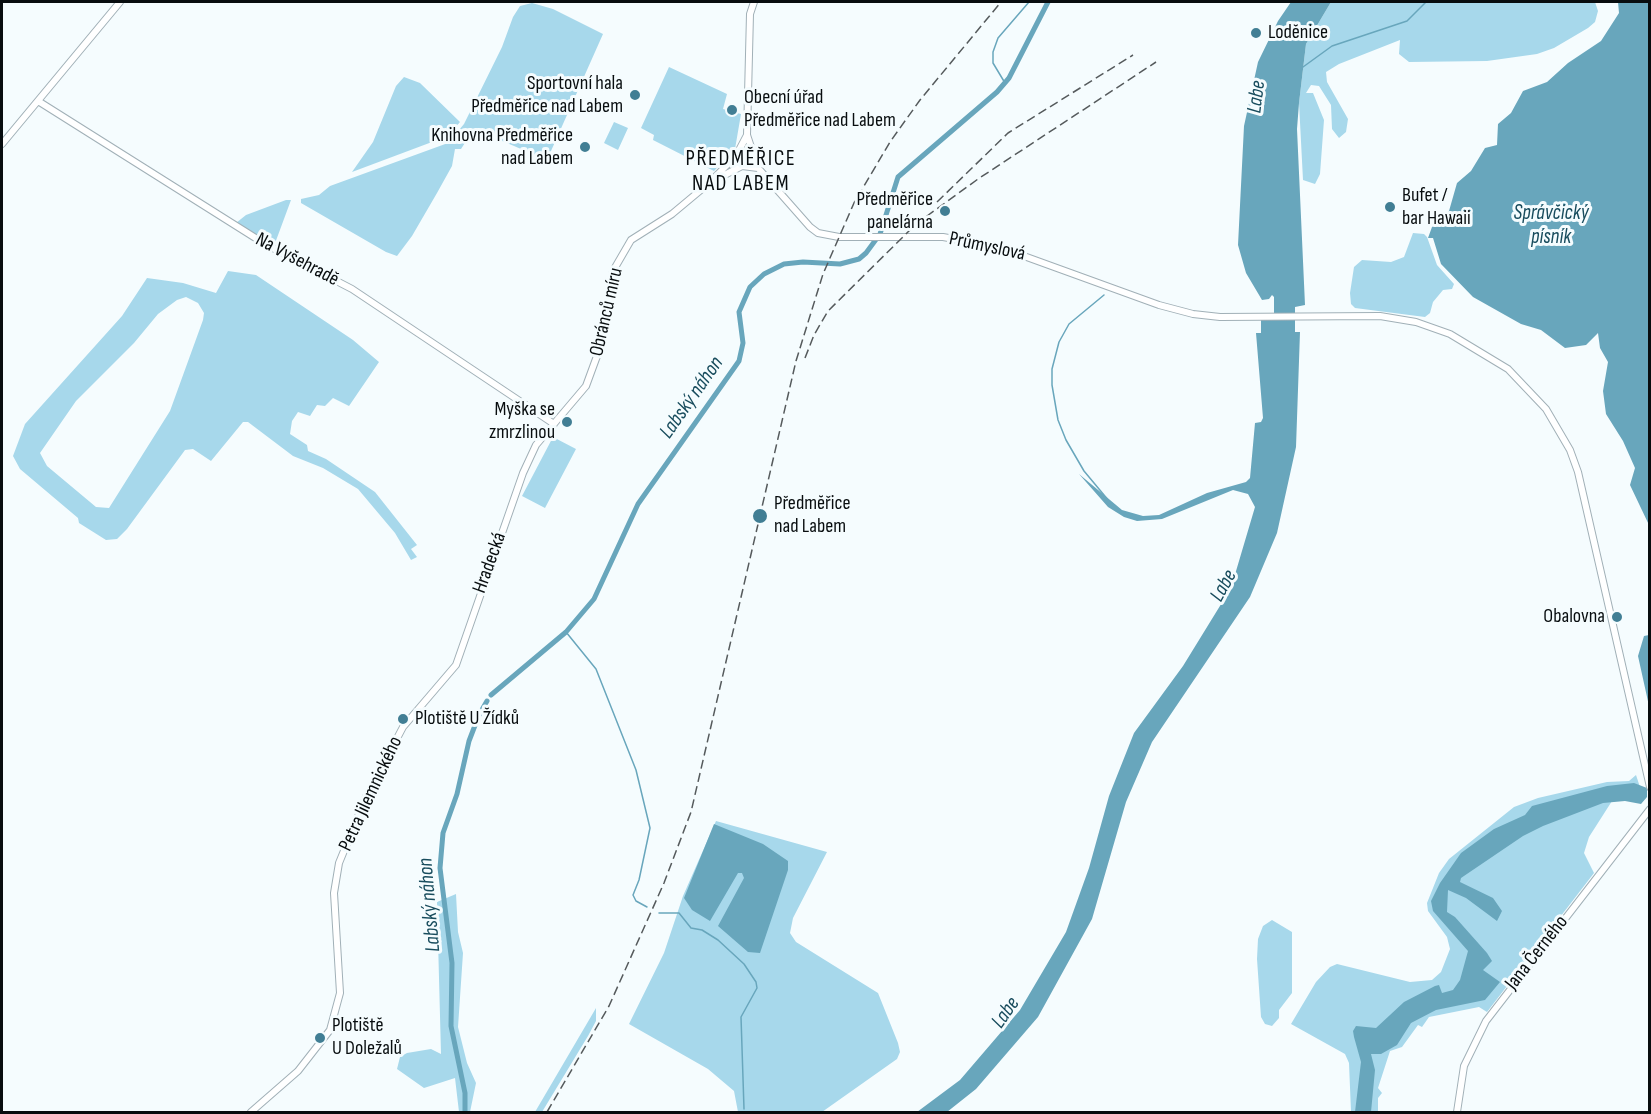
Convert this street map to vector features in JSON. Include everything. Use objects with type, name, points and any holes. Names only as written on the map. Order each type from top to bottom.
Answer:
[{"type":"street","points":[[2,144],[120,2]]},
{"type":"street","name":"Obránců míru","points":[[751,149],[747,135],[750,14],[754,2]]},
{"type":"street","name":"Na Vyšehradě","points":[[38,101],[265,244],[371,302],[554,424]]},
{"type":"street","name":"Obránců míru","points":[[554,424],[586,386],[606,328],[610,283],[627,246],[638,234],[672,214],[708,184],[736,156],[747,135]]},
{"type":"street","name":"Průmyslová","points":[[751,149],[758,168],[804,221],[818,233],[838,237],[943,237],[999,247],[1174,310],[1220,316],[1380,316],[1416,322],[1450,334],[1478,348],[1508,369],[1546,410],[1570,450],[1578,472],[1649,785]]},
{"type":"street","points":[[708,184],[742,166],[758,168]]},
{"type":"street","name":"Hradecká","points":[[426,700],[456,665],[523,473],[536,445],[554,424]]},
{"type":"street","name":"Petra Jilemnického","points":[[250,1113],[298,1071],[330,1030],[340,993],[334,893],[339,863],[366,796],[390,750],[403,727],[426,700]]},
{"type":"street","name":"Jana Černého","points":[[1457,1113],[1464,1066],[1474,1041],[1486,1021],[1650,808]]},
{"type":"shaded area","points":[[1331,2],[1595,2],[1598,11],[1595,22],[1588,28],[1554,48],[1537,54],[1487,61],[1409,62],[1399,54],[1400,40],[1339,64],[1326,72],[1327,82],[1348,119],[1346,132],[1339,138],[1332,129],[1331,105],[1319,86],[1311,85],[1306,93],[1313,93],[1324,120],[1320,174],[1315,184],[1303,180],[1299,103],[1306,44]]},
{"type":"shaded area","points":[[532,3],[553,9],[603,34],[547,160],[474,129],[461,149],[455,149],[452,166],[412,236],[397,256],[386,252],[301,203],[301,199],[319,195],[330,186],[448,143],[464,124],[502,47],[513,17],[520,6]]},
{"type":"shaded area","points":[[669,67],[727,94],[723,109],[741,114],[735,149],[714,171],[653,140],[654,135],[641,128]]},
{"type":"shaded area","points":[[404,77],[420,83],[460,122],[448,136],[352,172],[373,142],[396,86]]},
{"type":"shaded area","points":[[614,122],[628,128],[618,150],[604,143]]},
{"type":"shaded area","points":[[291,200],[274,246],[236,223],[246,215]]},
{"type":"shaded area","points":[[1413,233],[1424,234],[1427,237],[1437,265],[1454,284],[1452,289],[1443,290],[1433,302],[1430,313],[1425,317],[1355,308],[1351,304],[1350,293],[1354,267],[1362,260],[1391,262],[1404,257]]},
{"type":"shaded area","points":[[228,271],[256,275],[353,340],[379,362],[349,406],[333,398],[325,406],[317,405],[310,416],[298,412],[292,421],[290,434],[307,445],[308,451],[326,459],[375,492],[417,545],[411,549],[417,557],[411,560],[395,533],[358,489],[323,468],[293,456],[248,422],[243,422],[211,461],[193,449],[185,450],[127,529],[117,539],[106,540],[79,523],[78,518],[20,469],[13,456],[25,424],[122,316],[147,278],[183,283],[216,293]],"holes":[[[186,297],[198,303],[204,313],[203,320],[170,411],[109,508],[96,507],[47,466],[40,453],[76,401],[134,343],[158,314],[177,300]]]},
{"type":"shaded area","points":[[553,437],[576,449],[545,508],[522,496]]},
{"type":"shaded area","points":[[1636,775],[1643,796],[1612,801],[1589,837],[1584,853],[1594,873],[1487,1012],[1479,1007],[1429,1017],[1422,1027],[1418,1025],[1402,1047],[1390,1051],[1378,1088],[1382,1093],[1378,1098],[1378,1112],[1351,1112],[1349,1063],[1345,1054],[1291,1024],[1316,982],[1330,967],[1337,964],[1410,982],[1432,980],[1441,972],[1450,949],[1447,937],[1428,911],[1427,903],[1439,873],[1449,859],[1514,807],[1538,798],[1607,782],[1629,781]]},
{"type":"shaded area","points":[[716,821],[827,852],[793,918],[790,933],[796,942],[878,993],[898,1043],[900,1052],[897,1059],[822,1112],[738,1112],[734,1091],[708,1069],[629,1024],[664,953],[683,896]]},
{"type":"shaded area","points":[[456,894],[458,932],[463,953],[458,1027],[467,1063],[476,1083],[470,1112],[459,1112],[455,1078],[424,1088],[397,1069],[400,1057],[407,1053],[431,1049],[441,1054],[437,902]]},
{"type":"shaded area","points":[[1272,920],[1292,932],[1292,993],[1279,1010],[1279,1018],[1272,1026],[1265,1024],[1261,1017],[1257,959],[1258,939],[1263,926]]},
{"type":"shaded area","points":[[596,1008],[596,1021],[588,1036],[542,1112],[535,1112]]},
{"type":"water","name":"Labe","points":[[1291,2],[1331,2],[1306,44],[1299,103],[1297,129],[1305,305],[1295,307],[1295,332],[1300,332],[1296,447],[1277,533],[1250,597],[1152,742],[1126,802],[1092,919],[1038,1017],[976,1089],[947,1112],[917,1112],[960,1080],[1020,1010],[1066,932],[1089,868],[1109,796],[1134,733],[1183,666],[1231,588],[1255,507],[1248,494],[1233,490],[1162,519],[1137,521],[1124,517],[1108,507],[1079,474],[1122,510],[1143,516],[1159,515],[1207,493],[1246,482],[1250,478],[1255,423],[1261,422],[1263,418],[1256,333],[1261,333],[1261,313],[1274,313],[1274,297],[1272,295],[1269,299],[1262,300],[1246,273],[1238,245],[1244,126],[1258,62],[1278,21]]},
{"type":"water","name":"Správčický písník","points":[[1618,2],[1649,2],[1649,525],[1630,485],[1635,468],[1623,441],[1606,414],[1603,391],[1608,362],[1600,348],[1598,333],[1586,345],[1565,348],[1541,330],[1521,324],[1473,297],[1441,264],[1433,238],[1428,238],[1432,227],[1449,211],[1457,183],[1471,171],[1485,148],[1497,145],[1498,124],[1511,113],[1523,91],[1547,82],[1568,63],[1601,41],[1619,13]]},
{"type":"water","points":[[1650,635],[1649,706],[1638,656],[1644,636]]},
{"type":"water","points":[[1634,783],[1647,788],[1647,797],[1641,804],[1625,801],[1603,803],[1543,826],[1523,836],[1461,878],[1460,882],[1493,898],[1502,911],[1497,921],[1466,898],[1448,890],[1447,912],[1455,917],[1487,953],[1492,961],[1483,970],[1500,982],[1485,1000],[1436,1010],[1411,1023],[1397,1045],[1381,1054],[1371,1054],[1375,1070],[1371,1112],[1355,1112],[1361,1062],[1353,1031],[1356,1026],[1376,1028],[1404,1002],[1439,985],[1442,993],[1453,990],[1460,980],[1468,951],[1433,911],[1431,901],[1440,883],[1461,853],[1494,829],[1525,815],[1532,806],[1607,786]]},
{"type":"water","points":[[714,824],[763,844],[788,861],[788,870],[760,953],[748,952],[718,926],[744,878],[742,873],[738,873],[710,921],[692,910],[684,898]]},
{"type":"waterway","points":[[1005,83],[993,63],[993,52],[998,38],[1029,2]]},
{"type":"waterway","name":"Labský náhon","points":[[491,695],[566,632],[594,599],[638,504],[739,361],[743,343],[739,312],[750,287],[764,274],[784,264],[803,262],[840,264],[859,259],[866,253],[880,234],[898,177],[997,92],[1009,78],[1048,2]]},
{"type":"waterway","points":[[1303,67],[1332,46],[1407,21],[1426,2]]},
{"type":"waterway","points":[[1104,295],[1069,324],[1059,342],[1052,369],[1052,385],[1058,420],[1066,440],[1084,471],[1109,501]]},
{"type":"waterway","points":[[566,632],[596,669],[636,770],[650,828],[639,880],[633,895],[636,901],[647,907]]},
{"type":"waterway","name":"Labský náhon","points":[[465,1112],[465,1093],[451,1026],[452,963],[440,868],[443,833],[457,794],[469,741],[487,701]]},
{"type":"waterway","points":[[659,913],[679,913],[691,928],[702,930],[718,940],[744,964],[756,982],[757,988],[741,1017],[744,1109]]},
{"type":"railway","points":[[547,1112],[609,1006],[664,883],[691,812],[796,361],[823,274],[854,203],[890,142],[920,100],[1001,2]]},
{"type":"railway","points":[[937,202],[1008,133],[1133,55]]},
{"type":"railway","points":[[805,358],[814,335],[828,311],[916,224],[978,179],[1156,62]]},
{"type":"place","name":"Loděnice","points":[[1256,33]]},
{"type":"place","name":"Sportovní hala Předměřice nad Labem","points":[[635,95]]},
{"type":"place","name":"Obecní úřad Předměřice nad Labem","points":[[732,110]]},
{"type":"place","name":"Knihovna Předměřice nad Labem","points":[[585,147]]},
{"type":"place","name":"Bufet / bar Hawaii","points":[[1390,207]]},
{"type":"place","name":"Předměřice panelárna","points":[[945,211]]},
{"type":"place","name":"Myška se zmrzlinou","points":[[567,422]]},
{"type":"place","name":"Předměřice nad Labem","points":[[760,516]]},
{"type":"place","name":"Obalovna","points":[[1617,617]]},
{"type":"place","name":"Plotiště U Žídků","points":[[403,719]]},
{"type":"place","name":"Plotiště U Doležalů","points":[[320,1038]]},
{"type":"district","name":"PŘEDMĚŘICE NAD LABEM","points":[[741,172]]}]
